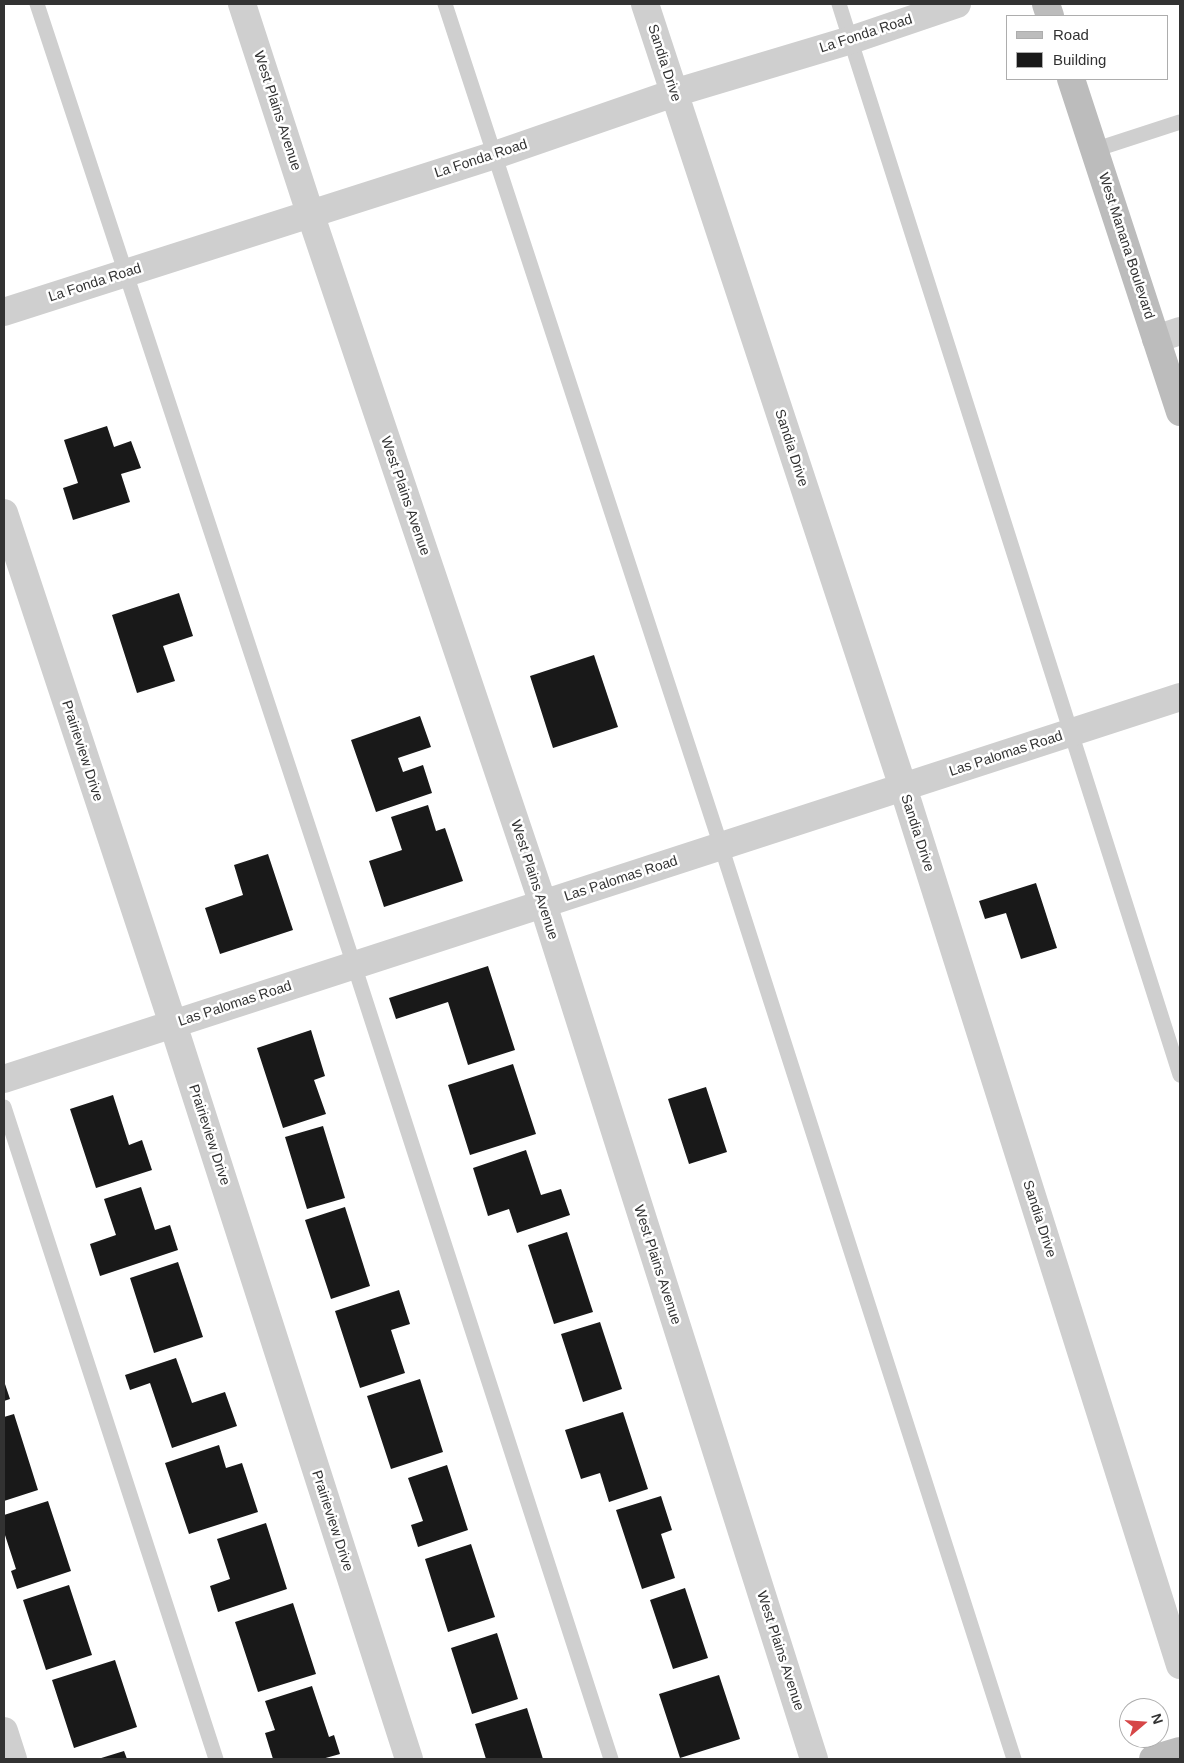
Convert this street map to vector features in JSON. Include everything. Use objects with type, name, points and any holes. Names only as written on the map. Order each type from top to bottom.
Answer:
[{"type":"street","name":"West Plains Avenue","points":[[242,4],[310,213],[543,904],[814,1759]]},
{"type":"street","name":"Sandia Drive","points":[[645,4],[903,787],[1180,1665]]},
{"type":"street","name":"La Fonda Road","points":[[4,312],[495,155],[674,93],[851,40],[957,4]]},
{"type":"street","name":"West Manana Boulevard","points":[[1071,80],[1094,150],[1168,335],[1180,412]]},
{"type":"street","name":"Prairieview Drive","points":[[4,513],[173,1024],[409,1759]]},
{"type":"street","name":"Las Palomas Road","points":[[4,1079],[1180,697]]},
{"type":"street","points":[[4,1731],[13,1759]]},
{"type":"street","points":[[1153,1759],[1180,1750]]},
{"type":"lane","points":[[38,4],[612,1759]]},
{"type":"lane","points":[[445,4],[721,846],[1014,1759]]},
{"type":"lane","points":[[839,4],[1180,1075]]},
{"type":"lane","points":[[1094,150],[1180,122]]},
{"type":"lane","points":[[4,1107],[216,1759]]},
{"type":"building","points":[[107,426],[114,447],[131,441],[141,468],[121,474],[130,502],[73,520],[63,488],[78,483],[64,440]]},
{"type":"building","points":[[179,593],[193,636],[163,646],[175,681],[137,693],[112,615]]},
{"type":"building","points":[[594,655],[618,727],[553,748],[530,676]]},
{"type":"building","points":[[420,716],[431,747],[398,758],[403,772],[423,765],[432,793],[376,812],[351,740]]},
{"type":"building","points":[[428,805],[436,831],[445,828],[463,881],[384,907],[369,861],[402,850],[391,817]]},
{"type":"building","points":[[268,854],[293,930],[220,954],[205,908],[243,895],[234,865]]},
{"type":"building","points":[[1036,883],[1057,948],[1021,959],[1006,913],[985,919],[979,901]]},
{"type":"building","points":[[488,966],[515,1050],[468,1065],[448,1002],[396,1019],[389,998]]},
{"type":"building","points":[[311,1030],[325,1076],[314,1080],[326,1114],[283,1128],[257,1048]]},
{"type":"building","points":[[513,1064],[536,1134],[470,1155],[448,1085]]},
{"type":"building","points":[[706,1087],[727,1152],[689,1164],[668,1099]]},
{"type":"building","points":[[113,1095],[129,1145],[142,1140],[152,1170],[96,1188],[70,1109]]},
{"type":"building","points":[[323,1126],[345,1198],[307,1209],[285,1137]]},
{"type":"building","points":[[526,1150],[541,1195],[561,1189],[570,1215],[517,1233],[509,1209],[488,1216],[473,1168]]},
{"type":"building","points":[[141,1187],[155,1230],[170,1225],[178,1250],[100,1276],[90,1244],[116,1235],[104,1199]]},
{"type":"building","points":[[345,1207],[370,1286],[331,1299],[305,1220]]},
{"type":"building","points":[[567,1232],[593,1312],[554,1324],[528,1245]]},
{"type":"building","points":[[178,1262],[203,1337],[154,1353],[130,1278]]},
{"type":"building","points":[[399,1290],[410,1324],[391,1330],[405,1373],[360,1388],[335,1311]]},
{"type":"building","points":[[600,1322],[622,1389],[583,1402],[561,1334]]},
{"type":"building","points":[[176,1358],[192,1403],[225,1392],[237,1426],[172,1448],[150,1383],[130,1390],[125,1375]]},
{"type":"building","points":[[420,1379],[443,1452],[391,1469],[367,1396]]},
{"type":"building","points":[[4,1381],[10,1399],[4,1401]]},
{"type":"building","points":[[623,1412],[648,1489],[609,1502],[600,1473],[581,1479],[565,1430]]},
{"type":"building","points":[[14,1414],[38,1490],[4,1501],[4,1417]]},
{"type":"building","points":[[219,1445],[226,1468],[242,1463],[258,1512],[189,1534],[165,1463]]},
{"type":"building","points":[[447,1465],[468,1530],[418,1547],[411,1525],[423,1521],[408,1478]]},
{"type":"building","points":[[661,1496],[672,1530],[661,1534],[675,1578],[642,1589],[616,1510]]},
{"type":"building","points":[[48,1501],[71,1571],[17,1589],[11,1571],[16,1569],[4,1532],[4,1515]]},
{"type":"building","points":[[266,1523],[287,1589],[218,1612],[210,1586],[230,1579],[217,1539]]},
{"type":"building","points":[[471,1544],[495,1617],[448,1632],[425,1559]]},
{"type":"building","points":[[69,1585],[92,1655],[46,1670],[23,1600]]},
{"type":"building","points":[[685,1588],[708,1658],[673,1669],[650,1600]]},
{"type":"building","points":[[293,1603],[316,1674],[258,1692],[235,1622]]},
{"type":"building","points":[[497,1633],[518,1699],[472,1714],[451,1648]]},
{"type":"building","points":[[115,1660],[137,1727],[74,1748],[52,1680]]},
{"type":"building","points":[[719,1675],[740,1739],[680,1758],[659,1694]]},
{"type":"building","points":[[312,1686],[329,1737],[334,1735],[340,1754],[322,1759],[273,1759],[265,1733],[275,1730],[265,1701]]},
{"type":"building","points":[[527,1708],[543,1759],[486,1759],[475,1724]]},
{"type":"building","points":[[124,1751],[127,1759],[98,1759]]}]
